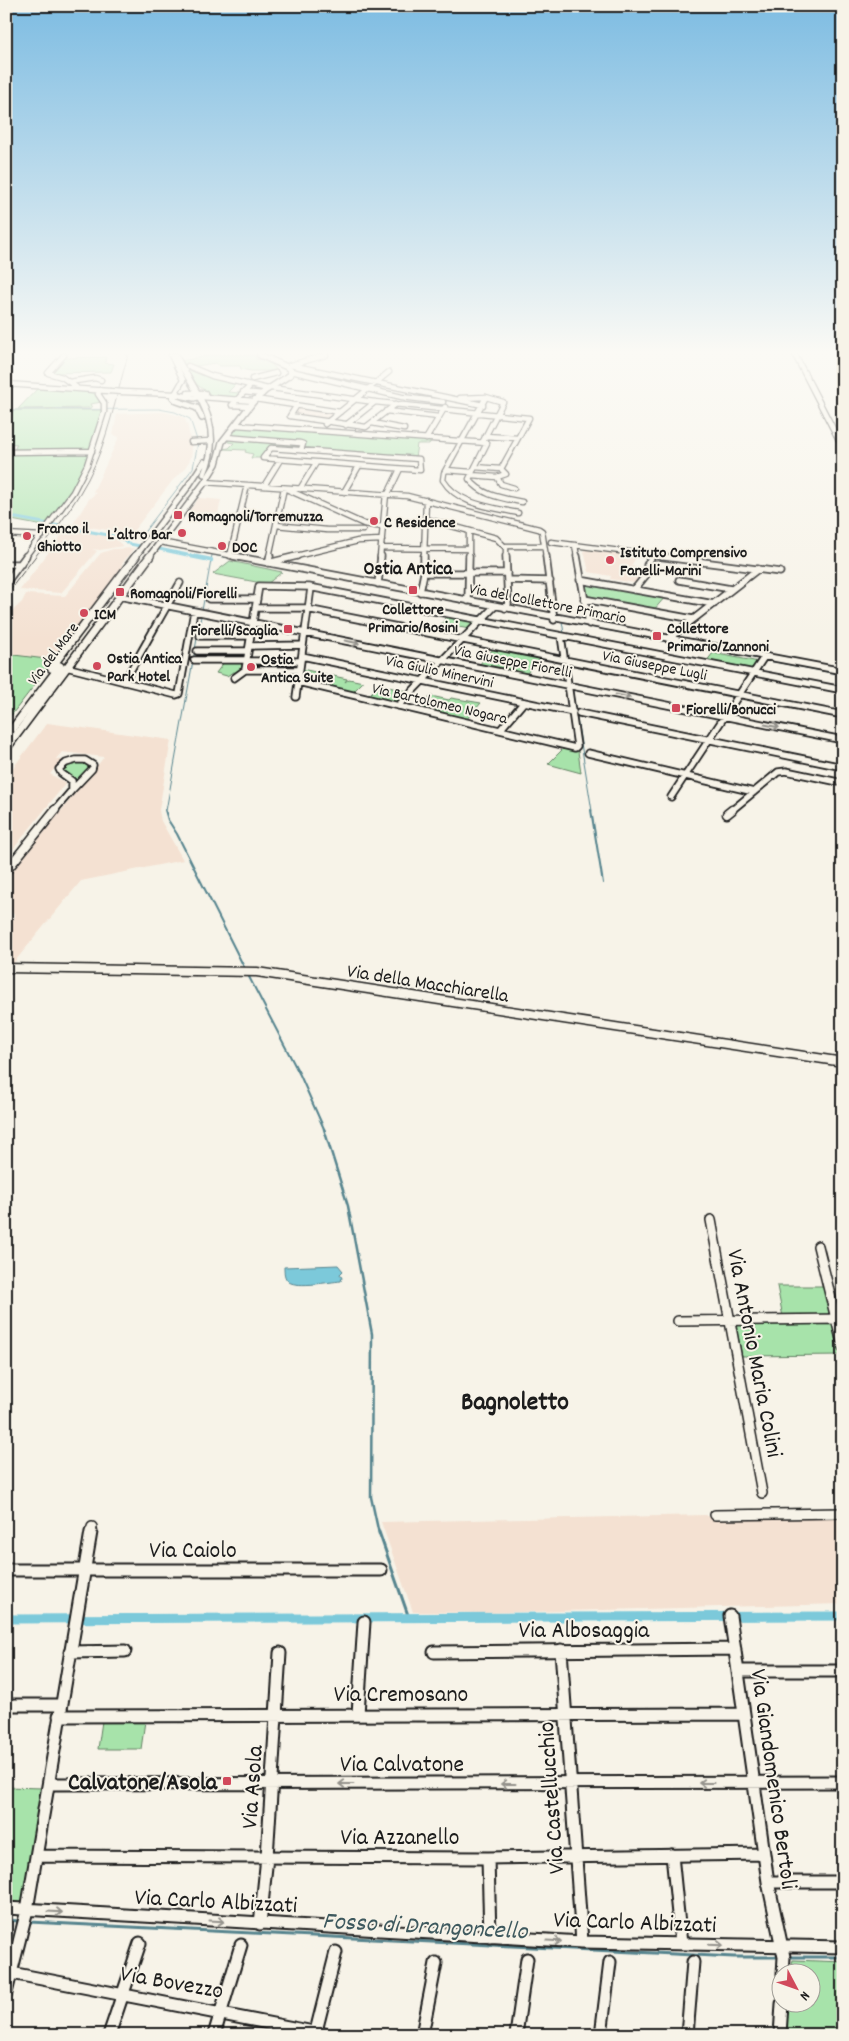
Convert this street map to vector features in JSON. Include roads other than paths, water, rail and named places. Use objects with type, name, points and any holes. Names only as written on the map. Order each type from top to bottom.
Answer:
[{"type":"main road","points":[[6,728],[193,480],[204,460],[205,450]]},
{"type":"main road","name":"Via del Mare","points":[[6,736],[206,471],[213,450]]},
{"type":"main road","points":[[6,748],[205,482],[215,466],[219,450]]},
{"type":"street","points":[[269,450],[263,458],[420,470],[419,459],[304,450]]},
{"type":"street","points":[[457,450],[442,480],[445,486],[459,497],[518,513]]},
{"type":"street","points":[[481,450],[469,479],[473,486],[491,494],[522,502]]},
{"type":"street","points":[[501,469],[511,450]]},
{"type":"street","points":[[6,452],[92,451],[73,492],[8,580]]},
{"type":"street","points":[[264,486],[280,460]]},
{"type":"street","points":[[300,489],[316,463]]},
{"type":"street","points":[[344,492],[359,466]]},
{"type":"street","points":[[446,470],[497,477],[506,474],[501,469],[475,466]]},
{"type":"street","points":[[378,584],[387,494],[400,470]]},
{"type":"street","points":[[497,477],[501,484],[514,488]]},
{"type":"street","points":[[205,482],[387,494],[426,500],[539,529],[542,531],[554,619]]},
{"type":"street","points":[[230,556],[247,485]]},
{"type":"street","points":[[284,488],[364,524],[383,527]]},
{"type":"street","points":[[284,488],[268,563],[364,541],[382,540]]},
{"type":"street","points":[[477,503],[491,494]]},
{"type":"street","points":[[440,504],[459,497]]},
{"type":"street","points":[[420,592],[424,573],[426,500]]},
{"type":"street","points":[[426,519],[497,539],[506,546],[544,546]]},
{"type":"street","points":[[364,524],[364,541]]},
{"type":"street","points":[[276,525],[327,530],[363,530]]},
{"type":"street","points":[[468,601],[469,531]]},
{"type":"street","points":[[6,534],[42,536]]},
{"type":"street","name":"Via del Collettore Primario","points":[[160,542],[468,601],[493,608],[504,608],[763,659],[843,672]]},
{"type":"street","points":[[551,542],[780,572]]},
{"type":"street","points":[[575,545],[580,580],[590,624]]},
{"type":"street","points":[[504,608],[508,604],[506,546]]},
{"type":"street","points":[[381,548],[468,549]]},
{"type":"street","points":[[634,590],[650,570],[647,564],[653,555]]},
{"type":"street","points":[[6,564],[21,564]]},
{"type":"street","points":[[668,639],[758,569]]},
{"type":"street","points":[[424,573],[507,573]]},
{"type":"street","points":[[507,580],[550,581]]},
{"type":"street","points":[[580,580],[714,604]]},
{"type":"street","points":[[679,580],[731,589]]},
{"type":"street","points":[[124,682],[180,583]]},
{"type":"street","points":[[245,670],[259,586],[311,588],[843,690]]},
{"type":"street","points":[[296,697],[311,588]]},
{"type":"street","name":"Via Giuseppe Fiorelli","points":[[119,596],[843,740]]},
{"type":"street","points":[[209,599],[256,599]]},
{"type":"street","points":[[584,599],[693,619]]},
{"type":"street","name":"Via Giuseppe Lugli","points":[[255,608],[307,609],[843,715]]},
{"type":"street","points":[[398,706],[493,608]]},
{"type":"street","points":[[66,667],[176,695],[179,694],[187,651],[198,612]]},
{"type":"street","points":[[200,636],[250,636]]},
{"type":"street","points":[[561,636],[576,713]]},
{"type":"street","points":[[198,651],[303,645]]},
{"type":"street","name":"Via Giulio Minervini","points":[[194,660],[301,659],[423,681],[843,767]]},
{"type":"street","points":[[671,797],[763,659]]},
{"type":"street","points":[[234,678],[245,670],[299,670]]},
{"type":"street","name":"Via Bartolomeo Nogara","points":[[298,682],[576,748],[576,713]]},
{"type":"street","points":[[500,730],[524,702]]},
{"type":"street","points":[[588,753],[754,792]]},
{"type":"street","points":[[6,871],[92,769],[93,765],[90,762],[72,760],[62,765],[59,769],[61,773],[72,781],[72,791]]},
{"type":"street","points":[[726,814],[775,774],[782,771],[843,783]]},
{"type":"street","name":"Via della Macchiarella","points":[[6,968],[257,972],[843,1062]]},
{"type":"street","name":"Via Antonio Maria Colini","points":[[711,1220],[762,1493]]},
{"type":"street","points":[[818,1246],[839,1319],[843,1347]]},
{"type":"street","points":[[678,1321],[839,1319]]},
{"type":"street","points":[[715,1515],[843,1513]]},
{"type":"street","points":[[6,1993],[9,1973],[27,1910],[92,1527]]},
{"type":"street","name":"Via Caiolo","points":[[6,1570],[381,1570]]},
{"type":"street","name":"Via Giandomenico Bertoli","points":[[730,1616],[768,1882],[784,1964]]},
{"type":"street","points":[[358,1714],[364,1622]]},
{"type":"street","name":"Via Albosaggia","points":[[434,1652],[735,1649]]},
{"type":"street","name":"Via Castellucchio","points":[[561,1650],[582,1942]]},
{"type":"street","points":[[70,1652],[125,1651]]},
{"type":"street","name":"Via Asola","points":[[260,1924],[267,1857],[280,1653]]},
{"type":"street","points":[[738,1671],[843,1671]]},
{"type":"street","name":"Via Cremosano","points":[[6,1705],[60,1711],[277,1715],[744,1714]]},
{"type":"street","name":"Via Calvatone","points":[[49,1784],[843,1782]]},
{"type":"street","name":"Via Azzanello","points":[[36,1856],[488,1858],[764,1854]]},
{"type":"street","points":[[672,1855],[681,1944]]},
{"type":"street","points":[[488,1858],[490,1937]]},
{"type":"street","points":[[768,1882],[843,1882]]},
{"type":"street","name":"Via Carlo Albizzati","points":[[6,1908],[582,1942],[843,1947]]},
{"type":"street","points":[[110,2035],[140,1943]]},
{"type":"street","points":[[214,2035],[240,1945]]},
{"type":"street","points":[[315,2033],[336,1952]]},
{"type":"street","points":[[516,2035],[527,1959]]},
{"type":"street","points":[[601,2035],[610,1962]]},
{"type":"street","points":[[687,2035],[693,1962]]},
{"type":"street","points":[[422,2035],[436,1963]]},
{"type":"street","name":"Via Bovezzo","points":[[9,1973],[220,2012],[329,2035]]},
{"type":"street","points":[[780,2035],[781,2014]]},
{"type":"water","points":[[338,1265],[343,1271],[340,1274],[341,1281],[299,1285],[289,1282],[284,1273],[284,1267]]},
{"type":"waterway","points":[[144,542],[139,539],[193,468],[197,450]]},
{"type":"waterway","points":[[6,516],[119,537],[127,543]]},
{"type":"waterway","points":[[130,544],[140,546]]},
{"type":"waterway","points":[[162,545],[233,559]]},
{"type":"waterway","points":[[159,549],[197,557]]},
{"type":"waterway","points":[[166,811],[212,555]]},
{"type":"waterway","points":[[191,556],[211,560]]},
{"type":"waterway","points":[[267,565],[491,608]]},
{"type":"waterway","points":[[496,609],[562,622]]},
{"type":"waterway","points":[[562,622],[843,675]]},
{"type":"waterway","points":[[562,622],[568,658]]},
{"type":"waterway","points":[[568,663],[592,811]]},
{"type":"waterway","points":[[165,810],[168,820],[177,834],[245,969]]},
{"type":"waterway","points":[[591,810],[603,883]]},
{"type":"waterway","points":[[248,975],[300,1075],[325,1131]]},
{"type":"waterway","points":[[324,1129],[348,1206],[372,1334],[371,1497],[379,1534]]},
{"type":"waterway","points":[[379,1532],[409,1618]]},
{"type":"waterway","points":[[6,1619],[843,1616]]},
{"type":"waterway","name":"Fosso di Drangoncello","points":[[6,1920],[19,1921]]},
{"type":"waterway","name":"Fosso di Drangoncello","points":[[29,1922],[734,1957],[780,1957]]},
{"type":"waterway","name":"Fosso di Drangoncello","points":[[788,1957],[843,1957]]},
{"type":"railway","points":[[6,595],[60,524],[88,479],[101,450]]},
{"type":"place","name":"Romagnoli/Torremuzza","points":[[178,515]]},
{"type":"place","name":"C Residence","points":[[374,521]]},
{"type":"place","name":"L’altro Bar","points":[[182,533]]},
{"type":"place","name":"Franco il Ghiotto","points":[[27,536]]},
{"type":"place","name":"DOC","points":[[222,546]]},
{"type":"place","name":"Istituto Comprensivo Fanelli-Marini","points":[[610,560]]},
{"type":"place","name":"Collettore Primario/Rosini","points":[[413,590]]},
{"type":"place","name":"Romagnoli/Fiorelli","points":[[120,592]]},
{"type":"place","name":"ICM","points":[[84,613]]},
{"type":"place","name":"Fiorelli/Scaglia","points":[[288,629]]},
{"type":"place","name":"Collettore Primario/Zannoni","points":[[657,636]]},
{"type":"place","name":"Ostia Antica Park Hotel","points":[[97,666]]},
{"type":"place","name":"Ostia Antica Suite","points":[[251,667]]},
{"type":"place","name":"Fiorelli/Bonucci","points":[[676,708]]},
{"type":"place","name":"Calvatone/Asola","points":[[227,1781]]},
{"type":"district","name":"Ostia Antica","points":[[408,567]]},
{"type":"district","name":"Bagnoletto","points":[[515,1400]]}]
